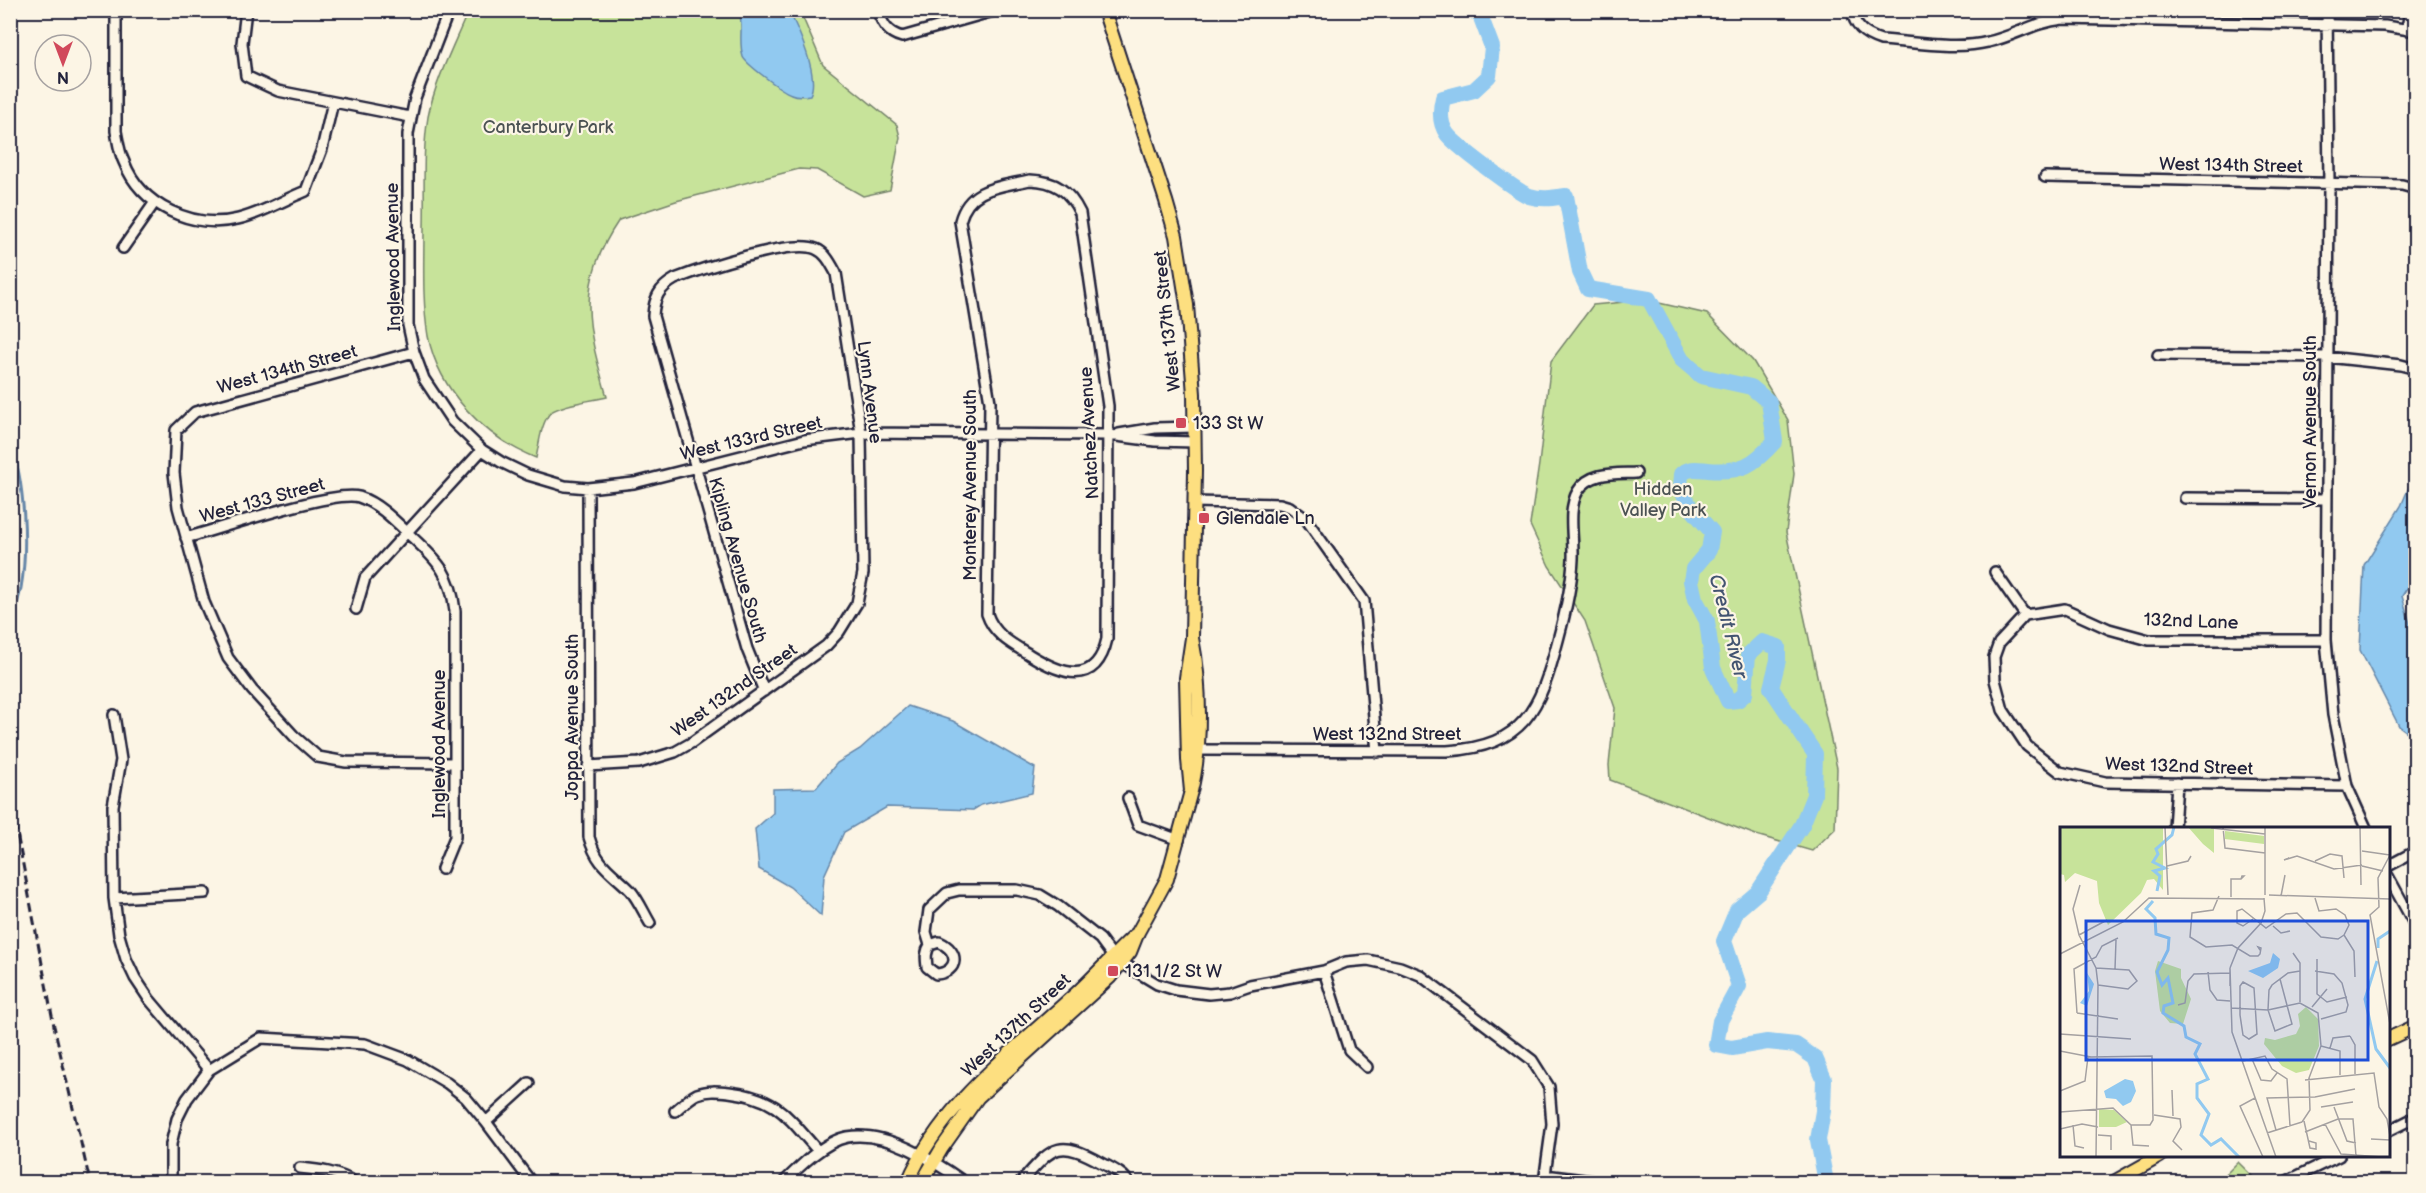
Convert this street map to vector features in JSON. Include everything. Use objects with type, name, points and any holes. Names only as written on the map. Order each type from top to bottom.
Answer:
[{"type":"main road","name":"West 137th Street","points":[[922,1182],[928,1159],[943,1126],[987,1074],[1118,960],[1138,932],[1167,879],[1191,791],[1193,750],[1186,678],[1192,638],[1195,442],[1190,337],[1176,236],[1143,123],[1104,10]]},
{"type":"main road","points":[[2390,1038],[2415,1026]]},
{"type":"main road","points":[[2115,1182],[2157,1157]]},
{"type":"main road","name":"West 137th Street","points":[[908,1182],[928,1159]]},
{"type":"street","points":[[116,10],[116,131],[119,148],[131,177],[154,202],[187,218],[218,222],[254,215],[306,191],[322,148],[333,102]]},
{"type":"street","points":[[246,10],[242,43],[246,76],[278,91],[410,117]]},
{"type":"street","name":"Inglewood Avenue","points":[[449,10],[410,117],[408,325],[414,352],[424,379],[437,401],[452,421],[482,450]]},
{"type":"street","points":[[877,10],[886,30],[902,37],[998,10]]},
{"type":"street","points":[[1852,10],[1860,29],[1865,34],[1881,40],[1974,45],[2046,21],[2063,19],[2385,26],[2411,30],[2410,10]]},
{"type":"street","name":"Vernon Avenue South","points":[[2327,10],[2329,184],[2326,640],[2332,715],[2347,786],[2366,827]]},
{"type":"street","name":"West 134th Street","points":[[2045,177],[2402,185],[2415,189]]},
{"type":"street","name":"Natchez Avenue","points":[[1008,186],[1030,180],[1056,184],[1075,202],[1080,213],[1106,388],[1109,435],[1107,639],[1105,648],[1094,665],[1076,673],[1054,670],[1028,654]]},
{"type":"street","name":"Monterey Avenue South","points":[[1008,186],[981,192],[971,199],[963,208],[960,221],[990,402],[987,614],[996,633],[1028,654]]},
{"type":"street","points":[[123,248],[154,202]]},
{"type":"street","name":"Lynn Avenue","points":[[657,296],[664,285],[694,272],[789,246],[815,248],[825,255],[836,273],[861,433],[863,573],[857,603],[849,618]]},
{"type":"street","name":"Kipling Avenue South","points":[[657,296],[653,316],[747,649],[764,691]]},
{"type":"street","name":"West 134th Street","points":[[186,538],[174,473],[176,430],[195,411],[414,352]]},
{"type":"street","points":[[2158,355],[2327,357],[2401,364],[2415,369]]},
{"type":"street","name":"West 133rd Street","points":[[1109,435],[1155,428],[1194,427]]},
{"type":"street","name":"West 133rd Street","points":[[482,450],[528,475],[565,486],[588,488],[634,483],[804,440],[861,433],[1109,435],[1155,441],[1195,442]]},
{"type":"street","points":[[356,609],[364,578],[482,450]]},
{"type":"street","name":"West 132nd Street","points":[[1193,750],[1377,752],[1472,750],[1497,741],[1519,727],[1528,718],[1548,680],[1573,569],[1573,503],[1577,491],[1585,482],[1598,475],[1636,472]]},
{"type":"street","name":"Joppa Avenue South","points":[[588,488],[589,837],[593,852],[601,865],[631,891],[650,923]]},
{"type":"street","name":"West 133 Street","points":[[186,538],[330,498],[345,496],[357,497],[381,509],[407,532]]},
{"type":"street","points":[[2185,498],[2327,499]]},
{"type":"street","points":[[1194,502],[1280,504],[1299,513],[1313,528],[1364,601],[1377,752]]},
{"type":"street","name":"Inglewood Avenue","points":[[407,532],[442,568],[453,592],[455,837],[442,869]]},
{"type":"street","points":[[186,538],[204,602],[228,658],[252,690],[294,736],[318,758],[346,762],[456,763]]},
{"type":"street","points":[[1995,572],[2025,615]]},
{"type":"street","name":"132nd Lane","points":[[2025,615],[2065,609],[2109,629],[2149,640],[2326,640]]},
{"type":"street","name":"West 132nd Street","points":[[2025,615],[1999,643],[1994,657],[1995,680],[2003,710],[2026,746],[2060,772],[2105,782],[2347,786]]},
{"type":"street","name":"West 132nd Street","points":[[588,766],[639,764],[675,752],[691,743],[826,646],[849,618]]},
{"type":"street","points":[[114,715],[121,760],[113,806],[114,898],[119,935],[126,959],[135,978],[149,999],[209,1070]]},
{"type":"street","points":[[2174,827],[2177,783]]},
{"type":"street","points":[[1128,798],[1138,825],[1179,840]]},
{"type":"street","points":[[2390,865],[2415,851]]},
{"type":"street","points":[[2390,880],[2415,927]]},
{"type":"street","points":[[930,945],[926,932],[929,910],[947,893],[959,890],[1017,890],[1040,895],[1058,906],[1100,939],[1118,960],[1157,984],[1176,990],[1209,994],[1230,992],[1250,985],[1324,971],[1346,962],[1368,960],[1400,967],[1420,975],[1532,1060],[1549,1087],[1552,1124],[1544,1179],[1600,1182]]},
{"type":"street","points":[[114,898],[205,893]]},
{"type":"street","points":[[1324,971],[1349,1050],[1367,1067]]},
{"type":"street","points":[[171,1182],[171,1144],[177,1119],[187,1098],[209,1070],[261,1038],[365,1044],[389,1052],[427,1070],[466,1098],[531,1182]]},
{"type":"street","points":[[486,1122],[530,1083]]},
{"type":"street","points":[[675,1111],[696,1095],[712,1090],[751,1095],[780,1109],[818,1151]]},
{"type":"street","points":[[2390,1130],[2415,1117]]},
{"type":"street","points":[[784,1182],[818,1151],[846,1137],[880,1137],[928,1159],[964,1182]]},
{"type":"street","points":[[1021,1182],[1044,1156],[1055,1150],[1068,1148],[1079,1151],[1118,1172],[1128,1182]]},
{"type":"street","points":[[2285,1182],[2335,1157]]},
{"type":"street","points":[[300,1168],[329,1171],[354,1182]]},
{"type":"green space","name":"Canterbury Park","points":[[468,11],[800,11],[823,65],[897,125],[900,137],[890,190],[863,196],[817,170],[799,169],[676,201],[619,220],[596,266],[589,307],[594,349],[607,397],[570,405],[551,412],[543,428],[536,458],[499,438],[467,410],[442,375],[428,336],[424,282],[426,131],[435,90]]},
{"type":"green space","name":"Hidden Valley Park","points":[[1646,300],[1707,314],[1753,361],[1788,420],[1794,474],[1786,532],[1837,768],[1835,829],[1812,851],[1756,835],[1610,780],[1609,765],[1615,708],[1585,621],[1549,566],[1530,525],[1551,361],[1593,305]]},
{"type":"green space","points":[[2238,1162],[2258,1182],[2218,1182]]},
{"type":"water","points":[[739,11],[789,11],[810,65],[812,87],[810,95],[798,96],[786,92],[743,57]]},
{"type":"water","points":[[2415,473],[2415,575],[2402,596],[2415,641],[2415,738],[2399,726],[2360,650],[2364,565],[2401,506]]},
{"type":"water","points":[[908,706],[953,721],[1035,768],[1032,793],[981,805],[973,810],[887,807],[844,832],[824,876],[821,916],[790,887],[759,869],[755,829],[773,813],[773,789],[816,788],[837,763],[860,749]]},
{"type":"waterway","name":"Credit River","points":[[1471,10],[1480,15],[1492,47],[1489,76],[1474,90],[1443,98],[1441,116],[1447,134],[1486,167],[1529,196],[1543,198],[1566,196],[1580,272],[1588,289],[1649,299],[1682,360],[1701,376],[1751,387],[1769,402],[1775,441],[1753,462],[1729,470],[1694,469],[1681,474],[1680,488],[1691,508],[1712,532],[1709,550],[1693,569],[1691,581],[1695,599],[1707,621],[1713,668],[1728,701],[1738,700],[1745,694],[1748,655],[1762,642],[1778,647],[1778,660],[1771,688],[1815,754],[1814,795],[1802,825],[1758,892],[1737,910],[1724,941],[1739,986],[1720,1021],[1716,1045],[1732,1048],[1767,1042],[1796,1045],[1815,1058],[1824,1079],[1823,1111],[1818,1140],[1826,1182]]},
{"type":"waterway","points":[[10,442],[19,475],[25,534],[21,588],[10,629]]},
{"type":"railway","points":[[10,797],[54,1026],[90,1182]]},
{"type":"place","name":"133 St W","points":[[1181,423]]},
{"type":"place","name":"Glendale Ln","points":[[1204,518]]},
{"type":"place","name":"131 1/2 St W","points":[[1113,971]]}]
